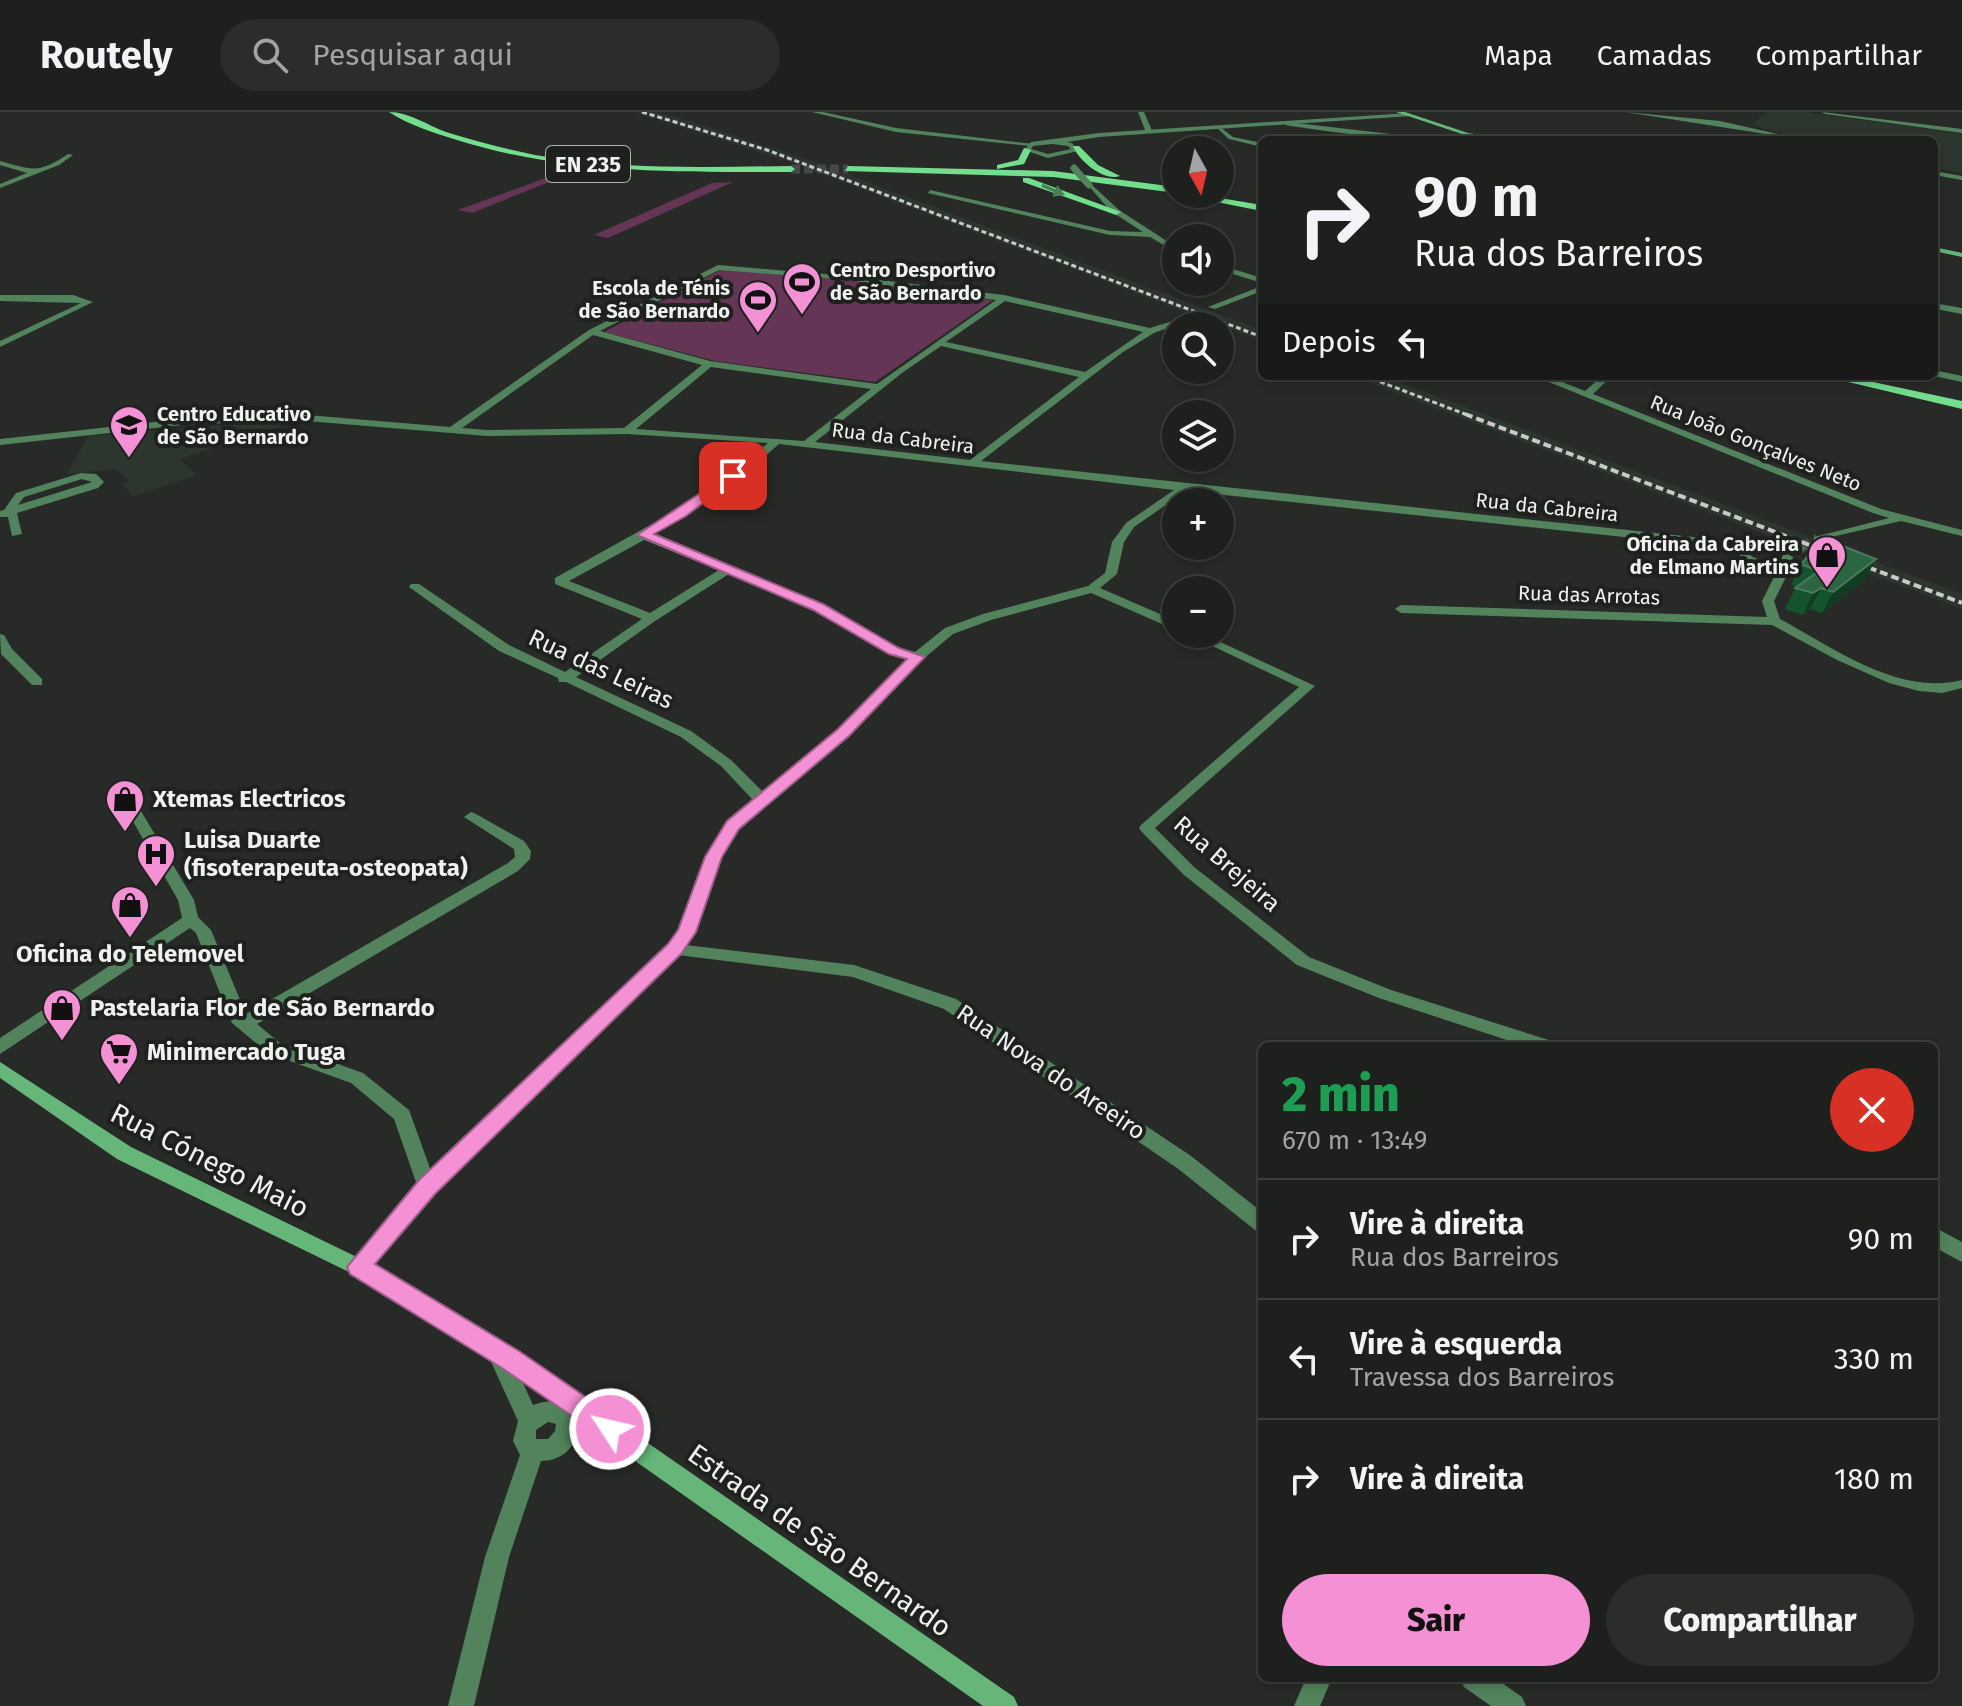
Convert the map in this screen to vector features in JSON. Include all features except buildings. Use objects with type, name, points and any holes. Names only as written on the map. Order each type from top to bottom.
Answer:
[{"type":"main road","name":"EN 235","points":[[393,112],[480,147],[546,159],[631,167],[791,169]]},
{"type":"main road","points":[[1399,112],[1472,135]]},
{"type":"main road","points":[[1074,143],[1104,172],[1162,188]]},
{"type":"main road","points":[[916,169],[1009,166],[1021,162],[1029,147]]},
{"type":"main road","points":[[848,169],[971,170],[1065,175],[1154,186]]},
{"type":"main road","points":[[971,170],[1032,181],[1080,201],[1108,204],[1119,198]]},
{"type":"main road","points":[[1131,195],[1162,193]]},
{"type":"main road","points":[[1080,201],[1108,204]]},
{"type":"main road","points":[[1234,201],[1258,207]]},
{"type":"main road","points":[[1234,203],[1258,207]]},
{"type":"main road","points":[[1938,250],[1962,255]]},
{"type":"main road","points":[[1847,380],[1962,405]]},
{"type":"main road","name":"Rua Cónego Maio","points":[[0,1069],[124,1153],[358,1267]]},
{"type":"main road","name":"Estrada de São Bernardo","points":[[358,1267],[497,1351],[1005,1706]]},
{"type":"street","points":[[815,112],[896,130],[1029,147],[1151,132],[1409,115]]},
{"type":"street","points":[[1141,112],[1151,132]]},
{"type":"street","points":[[1628,112],[1720,123],[1782,136]]},
{"type":"street","points":[[1825,112],[1962,131]]},
{"type":"street","points":[[1887,120],[1893,112]]},
{"type":"street","points":[[1287,124],[1402,136]]},
{"type":"street","points":[[1218,128],[1231,138],[1258,144]]},
{"type":"street","points":[[1467,136],[1472,135]]},
{"type":"street","points":[[1029,147],[1040,155],[1063,155],[1074,143]]},
{"type":"street","points":[[0,186],[70,155]]},
{"type":"street","points":[[1063,155],[1108,204],[1162,242]]},
{"type":"street","points":[[0,163],[34,173]]},
{"type":"street","points":[[1938,174],[1962,178]]},
{"type":"street","points":[[930,192],[1110,233],[1148,235]]},
{"type":"street","points":[[451,431],[592,332],[718,267],[847,278],[1004,298],[1151,331]]},
{"type":"street","points":[[1234,272],[1258,280]]},
{"type":"street","points":[[1212,307],[1258,290]]},
{"type":"street","points":[[0,298],[73,298],[89,302],[0,344]]},
{"type":"street","points":[[807,444],[878,387],[1004,298]]},
{"type":"street","points":[[1938,306],[1962,311]]},
{"type":"street","points":[[971,464],[1120,350],[1162,327]]},
{"type":"street","points":[[592,332],[709,364],[878,387]]},
{"type":"street","points":[[938,343],[1088,376]]},
{"type":"street","points":[[627,431],[709,364]]},
{"type":"street","points":[[1938,374],[1962,379]]},
{"type":"street","name":"Rua João Gonçalves Neto","points":[[1550,380],[1898,519],[1962,533]]},
{"type":"street","points":[[1588,394],[1603,380]]},
{"type":"street","name":"Rua da Cabreira","points":[[0,442],[182,422],[295,417],[451,431],[627,431],[777,441],[1184,488]]},
{"type":"street","points":[[651,618],[559,581],[682,513],[759,458],[777,441]]},
{"type":"street","points":[[81,476],[92,476],[99,482],[4,513],[20,495],[81,476]]},
{"type":"street","name":"Rua da Cabreira","points":[[1234,493],[1786,550],[1800,548]]},
{"type":"street","points":[[358,1267],[427,1187],[674,949],[686,932],[713,857],[733,825],[843,732],[917,657],[949,631],[987,617],[1092,589],[1111,574],[1118,542],[1130,525],[1162,503]]},
{"type":"street","points":[[1845,530],[1877,511]]},
{"type":"street","points":[[4,513],[13,515],[16,534]]},
{"type":"street","points":[[1818,539],[1898,519]]},
{"type":"street","points":[[643,535],[818,607],[894,651],[917,657]]},
{"type":"street","points":[[1743,544],[1746,558],[1761,566],[1775,584]]},
{"type":"street","points":[[1786,550],[1783,576],[1775,584],[1768,601],[1775,621],[1905,686],[1950,690],[1962,684]]},
{"type":"street","points":[[1761,566],[1786,565]]},
{"type":"street","points":[[564,679],[651,618],[729,569]]},
{"type":"street","name":"Rua das Leiras","points":[[415,587],[504,648],[686,734],[726,763],[761,799]]},
{"type":"street","points":[[1092,589],[1162,620]]},
{"type":"street","name":"Rua das Arrotas","points":[[1401,609],[1775,621]]},
{"type":"street","points":[[0,638],[6,651],[37,682]]},
{"type":"street","name":"Rua Brejeira","points":[[1224,648],[1308,686],[1146,828],[1189,871],[1303,961],[1385,994],[1534,1042]]},
{"type":"street","points":[[130,804],[186,900],[190,920],[203,930],[238,1018],[274,1048],[357,1078],[402,1115],[427,1187]]},
{"type":"street","points":[[245,1023],[522,859],[523,851],[519,845],[471,817]]},
{"type":"street","points":[[0,1047],[190,920]]},
{"type":"street","name":"Rua Nova do Areeiro","points":[[674,949],[854,971],[950,1004],[1184,1162],[1258,1221]]},
{"type":"street","points":[[1938,1238],[1962,1253]]},
{"type":"street","points":[[497,1351],[529,1421],[524,1441],[533,1451]]},
{"type":"street","points":[[529,1421],[548,1410],[561,1413],[568,1424],[564,1438]]},
{"type":"street","points":[[533,1451],[552,1450],[586,1413]]},
{"type":"street","points":[[461,1706],[497,1557],[533,1451]]},
{"type":"street","points":[[1307,1706],[1317,1682]]},
{"type":"street","points":[[1479,1682],[1513,1706]]},
{"type":"shaded area","points":[[635,112],[657,112],[690,121],[811,161],[1162,293],[1162,296],[1171,296],[1214,312],[1186,312],[796,164]]},
{"type":"shaded area","points":[[1767,112],[1804,112],[1962,134],[1962,173],[1938,169],[1938,136],[1791,136],[1751,125]]},
{"type":"shaded area","points":[[565,171],[574,172],[472,213],[458,210]]},
{"type":"shaded area","points":[[733,182],[608,238],[594,235],[712,183]]},
{"type":"shaded area","name":"Centro Desportivo de São Bernardo","points":[[722,269],[860,282],[993,300],[875,382],[715,361],[604,332]]},
{"type":"shaded area","points":[[1234,320],[1258,329],[1258,339],[1234,330]]},
{"type":"shaded area","points":[[1362,380],[1394,380],[1962,594],[1962,609]]},
{"type":"shaded area","name":"Centro Educativo de São Bernardo","points":[[247,423],[291,423],[180,459],[197,475],[134,496],[122,484],[129,481],[116,469],[67,474],[88,436]]},
{"type":"tunnel","points":[[791,169],[848,169]]},
{"type":"tunnel","points":[[1800,548],[1818,539]]},
{"type":"railway","points":[[642,112],[767,150],[1258,335]]},
{"type":"railway","points":[[1376,380],[1470,416]]},
{"type":"railway","points":[[1465,414],[1962,603]]},
{"type":"place","name":"Centro Desportivo de São Bernardo","points":[[802,316]]},
{"type":"place","name":"Escola de Ténis de São Bernardo","points":[[758,334]]},
{"type":"place","name":"Centro Educativo de São Bernardo","points":[[129,459]]},
{"type":"place","name":"Oficina da Cabreira de Elmano Martins","points":[[1827,589]]},
{"type":"place","name":"Xtemas Electricos","points":[[125,833]]},
{"type":"place","name":"Luisa Duarte (fisoterapeuta-osteopata)","points":[[156,888]]},
{"type":"place","name":"Oficina do Telemovel","points":[[130,939]]},
{"type":"place","name":"Pastelaria Flor de São Bernardo","points":[[62,1042]]},
{"type":"place","name":"Minimercado Tuga","points":[[119,1086]]},
{"type":"route","points":[[610,1429],[510,1360],[358,1267],[427,1187],[674,949],[686,932],[713,857],[733,825],[843,732],[917,657],[894,651],[818,607],[643,535],[682,513],[733,476]]}]
